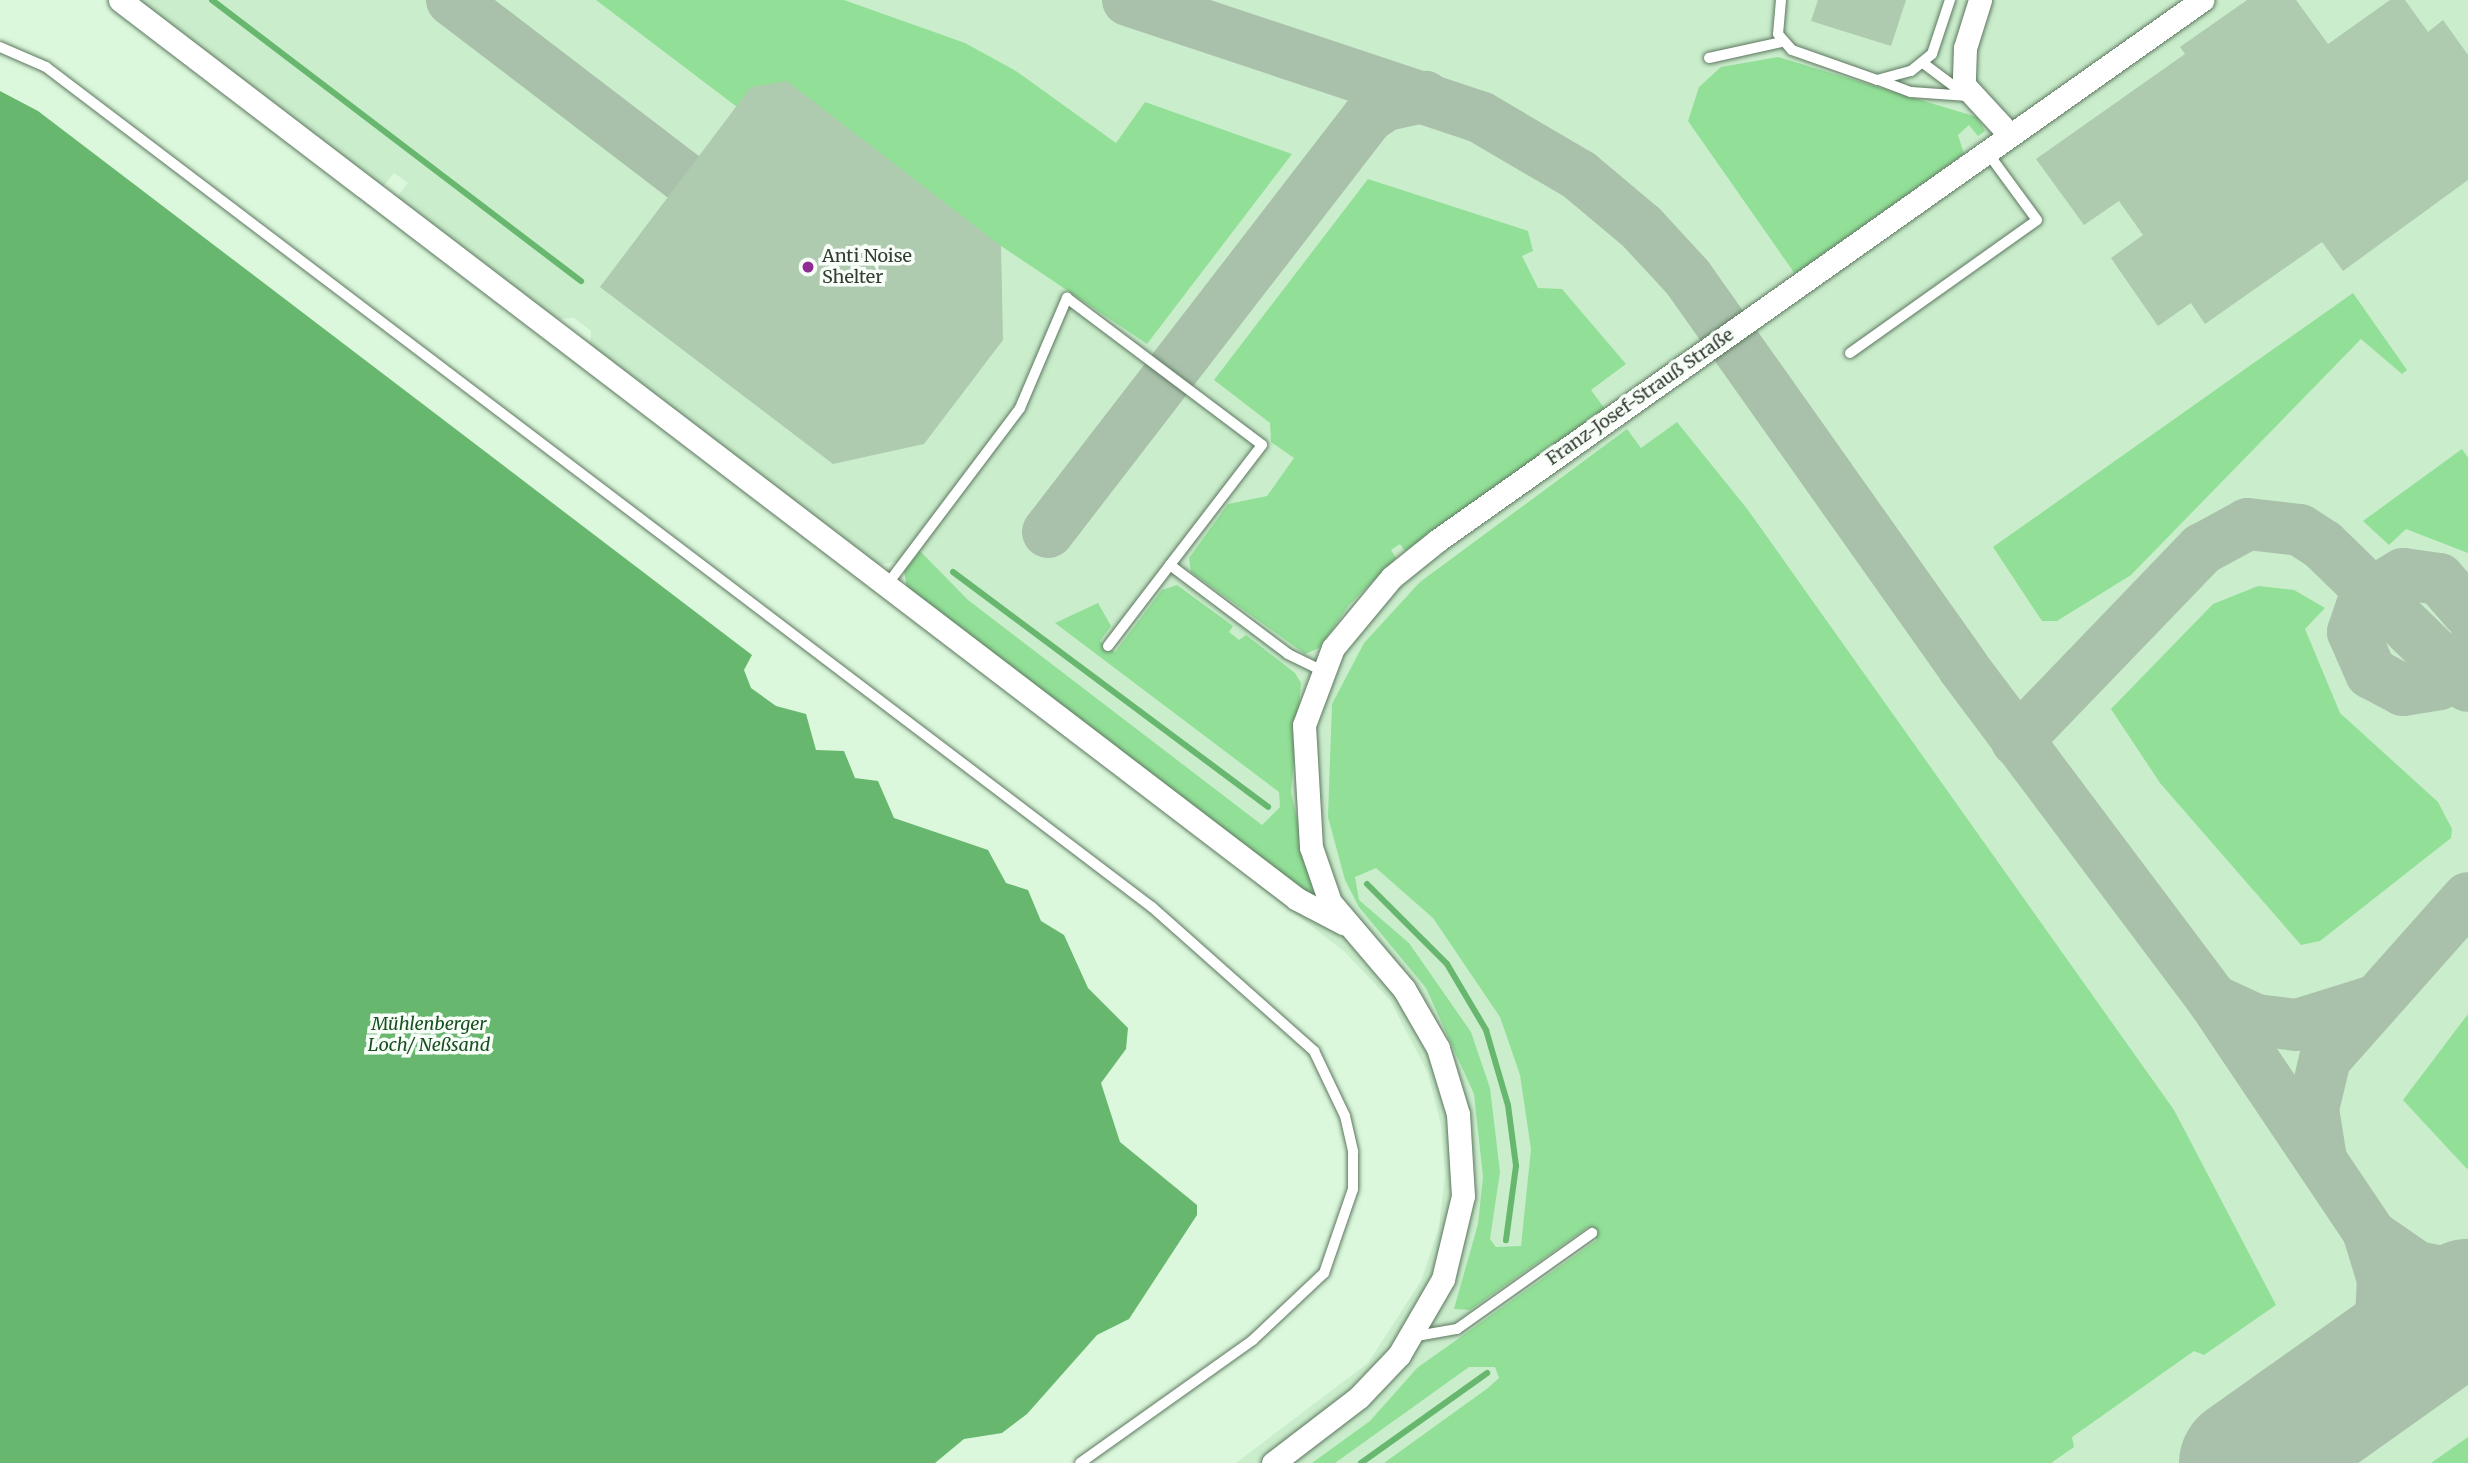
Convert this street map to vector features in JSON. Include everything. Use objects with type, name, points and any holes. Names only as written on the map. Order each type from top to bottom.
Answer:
[{"type":"street","points":[[120,0],[1297,899],[1343,923],[1390,971],[1428,1028],[1461,1131],[1456,1235],[1443,1279],[1411,1337],[1359,1397],[1273,1463]]},
{"type":"street","points":[[1980,0],[1963,61],[1968,96],[2010,135]]},
{"type":"street","name":"Franz-Josef-Strauß Straße","points":[[1343,923],[1323,887],[1306,819],[1304,725],[1321,670],[1349,624],[1408,563],[2202,0]]},
{"type":"lane","points":[[1781,0],[1776,19],[1782,42]]},
{"type":"lane","points":[[1877,79],[1923,63],[1950,0]]},
{"type":"lane","points":[[1709,58],[1782,42],[1911,92],[1968,96]]},
{"type":"lane","points":[[0,47],[46,67],[1152,907],[1314,1051],[1345,1116],[1353,1152],[1353,1189],[1324,1273],[1253,1340],[1080,1463]]},
{"type":"lane","points":[[1923,63],[1968,96]]},
{"type":"lane","points":[[1850,352],[2037,220],[1987,152]]},
{"type":"lane","points":[[886,586],[1020,408],[1067,298],[1262,445],[1108,646]]},
{"type":"lane","points":[[1170,565],[1288,654],[1321,670]]},
{"type":"lane","points":[[1411,1337],[1457,1329],[1592,1233]]},
{"type":"shaded area","points":[[139,0],[2468,0],[2468,1463],[1236,1463],[1368,1363],[1421,1281],[1439,1228],[1445,1175],[1441,1125],[1428,1073],[1390,1000],[1345,952],[1255,883],[1263,872],[908,572],[894,562],[877,565],[590,346],[591,331],[574,318],[555,319],[396,198],[408,183],[394,173],[382,188]]},
{"type":"shaded area","points":[[596,0],[844,0],[965,43],[1016,71],[1116,143],[1145,102],[1292,154],[1147,344],[1001,246],[737,107]]},
{"type":"shaded area","points":[[1778,57],[1977,117],[1985,131],[1978,136],[1969,125],[1958,135],[1964,154],[1795,274],[1688,121],[1699,87],[1721,67]]},
{"type":"shaded area","name":"Mühlenberger Loch/ Neßsand","points":[[0,91],[38,111],[752,655],[744,670],[751,688],[776,706],[806,714],[816,750],[844,751],[855,778],[878,781],[894,818],[988,850],[1006,883],[1028,890],[1041,921],[1064,935],[1088,988],[1128,1028],[1126,1049],[1101,1083],[1120,1142],[1197,1205],[1197,1215],[1129,1319],[1097,1335],[1027,1414],[1002,1433],[964,1439],[935,1463],[0,1463]]},
{"type":"shaded area","points":[[1368,179],[1528,231],[1533,251],[1522,256],[1538,288],[1562,289],[1626,364],[1591,390],[1605,409],[1405,551],[1400,544],[1391,550],[1396,558],[1349,605],[1319,648],[1305,654],[1191,572],[1189,558],[1228,504],[1267,496],[1294,458],[1271,442],[1270,423],[1214,380]]},
{"type":"shaded area","points":[[2353,293],[2407,370],[2402,374],[2361,339],[2131,575],[2057,621],[2042,621],[1993,547]]},
{"type":"shaded area","points":[[1677,422],[1748,510],[2174,1110],[2276,1305],[2204,1355],[2194,1351],[2072,1437],[2074,1447],[2051,1463],[1384,1463],[1499,1378],[1495,1367],[1469,1367],[1335,1463],[1312,1463],[1370,1421],[1417,1368],[1597,1240],[1588,1227],[1470,1310],[1454,1309],[1478,1224],[1483,1177],[1474,1094],[1426,988],[1359,907],[1345,880],[1328,817],[1332,704],[1364,643],[1420,582],[1627,429],[1641,448]],"holes":[[[1376,868],[1433,918],[1500,1017],[1520,1075],[1531,1149],[1521,1246],[1496,1247],[1490,1239],[1500,1172],[1490,1088],[1471,1032],[1409,943],[1359,900],[1355,877]]]},
{"type":"shaded area","points":[[2462,449],[2468,458],[2468,553],[2406,529],[2389,545],[2363,521]]},
{"type":"shaded area","points":[[920,551],[968,600],[1262,825],[1280,807],[1279,792],[1055,623],[1098,603],[1111,626],[1100,641],[1115,652],[1162,590],[1177,585],[1233,626],[1229,632],[1239,640],[1246,635],[1295,673],[1301,683],[1291,792],[1315,900],[907,589],[904,571]]},
{"type":"shaded area","points":[[2258,586],[2294,590],[2325,608],[2305,629],[2340,713],[2438,802],[2452,829],[2451,838],[2320,941],[2301,945],[2160,783],[2111,709],[2213,604]]},
{"type":"shaded area","points":[[2468,1014],[2468,1168],[2467,1169],[2403,1100]]},
{"type":"shaded area","points":[[2468,1437],[2468,1463],[2431,1463]]},
{"type":"building","points":[[1818,0],[1906,0],[1891,46],[1811,21]]},
{"type":"building","points":[[2247,0],[2296,0],[2328,44],[2390,0],[2405,0],[2428,32],[2443,20],[2468,55],[2468,180],[2343,271],[2322,242],[2205,324],[2191,303],[2158,326],[2111,258],[2143,235],[2119,201],[2084,225],[2036,159],[2185,54],[2180,47]]},
{"type":"building","name":"Anti Noise Shelter","points":[[787,81],[1001,246],[1003,340],[924,444],[833,464],[600,287],[751,87]]},
{"type":"waterway","points":[[212,0],[581,281]]},
{"type":"waterway","points":[[953,572],[1268,807]]},
{"type":"waterway","points":[[1367,884],[1447,964],[1486,1030],[1508,1105],[1516,1166],[1506,1240]]},
{"type":"waterway","points":[[1361,1463],[1487,1373]]},
{"type":"taxiway","points":[[452,0],[741,221]]},
{"type":"taxiway","points":[[1128,0],[1480,117],[1579,175],[1641,227],[1688,278],[1963,667],[2213,1000],[2395,1271],[2428,1300],[2468,1319]]},
{"type":"taxiway","points":[[1048,532],[1368,117],[1386,105],[1425,97]]},
{"type":"taxiway","points":[[2017,741],[2202,549],[2248,524],[2300,530],[2323,545],[2468,686]]},
{"type":"taxiway","points":[[2468,612],[2439,579],[2403,574],[2365,597],[2353,632],[2371,673],[2403,690],[2439,684],[2468,652]]},
{"type":"taxiway","points":[[2321,1159],[2313,1109],[2325,1059],[2468,898]]},
{"type":"taxiway","points":[[2213,1000],[2256,1020],[2297,1025],[2371,1002]]},
{"type":"taxiway","points":[[2343,1393],[2368,1359],[2381,1317],[2383,1280],[2369,1234],[2417,1267],[2468,1277]]},
{"type":"taxiway","points":[[2400,1353],[2468,1340]]},
{"type":"runway","points":[[2244,1463],[2468,1304]]},
{"type":"place","name":"Anti Noise Shelter","points":[[808,267]]}]
